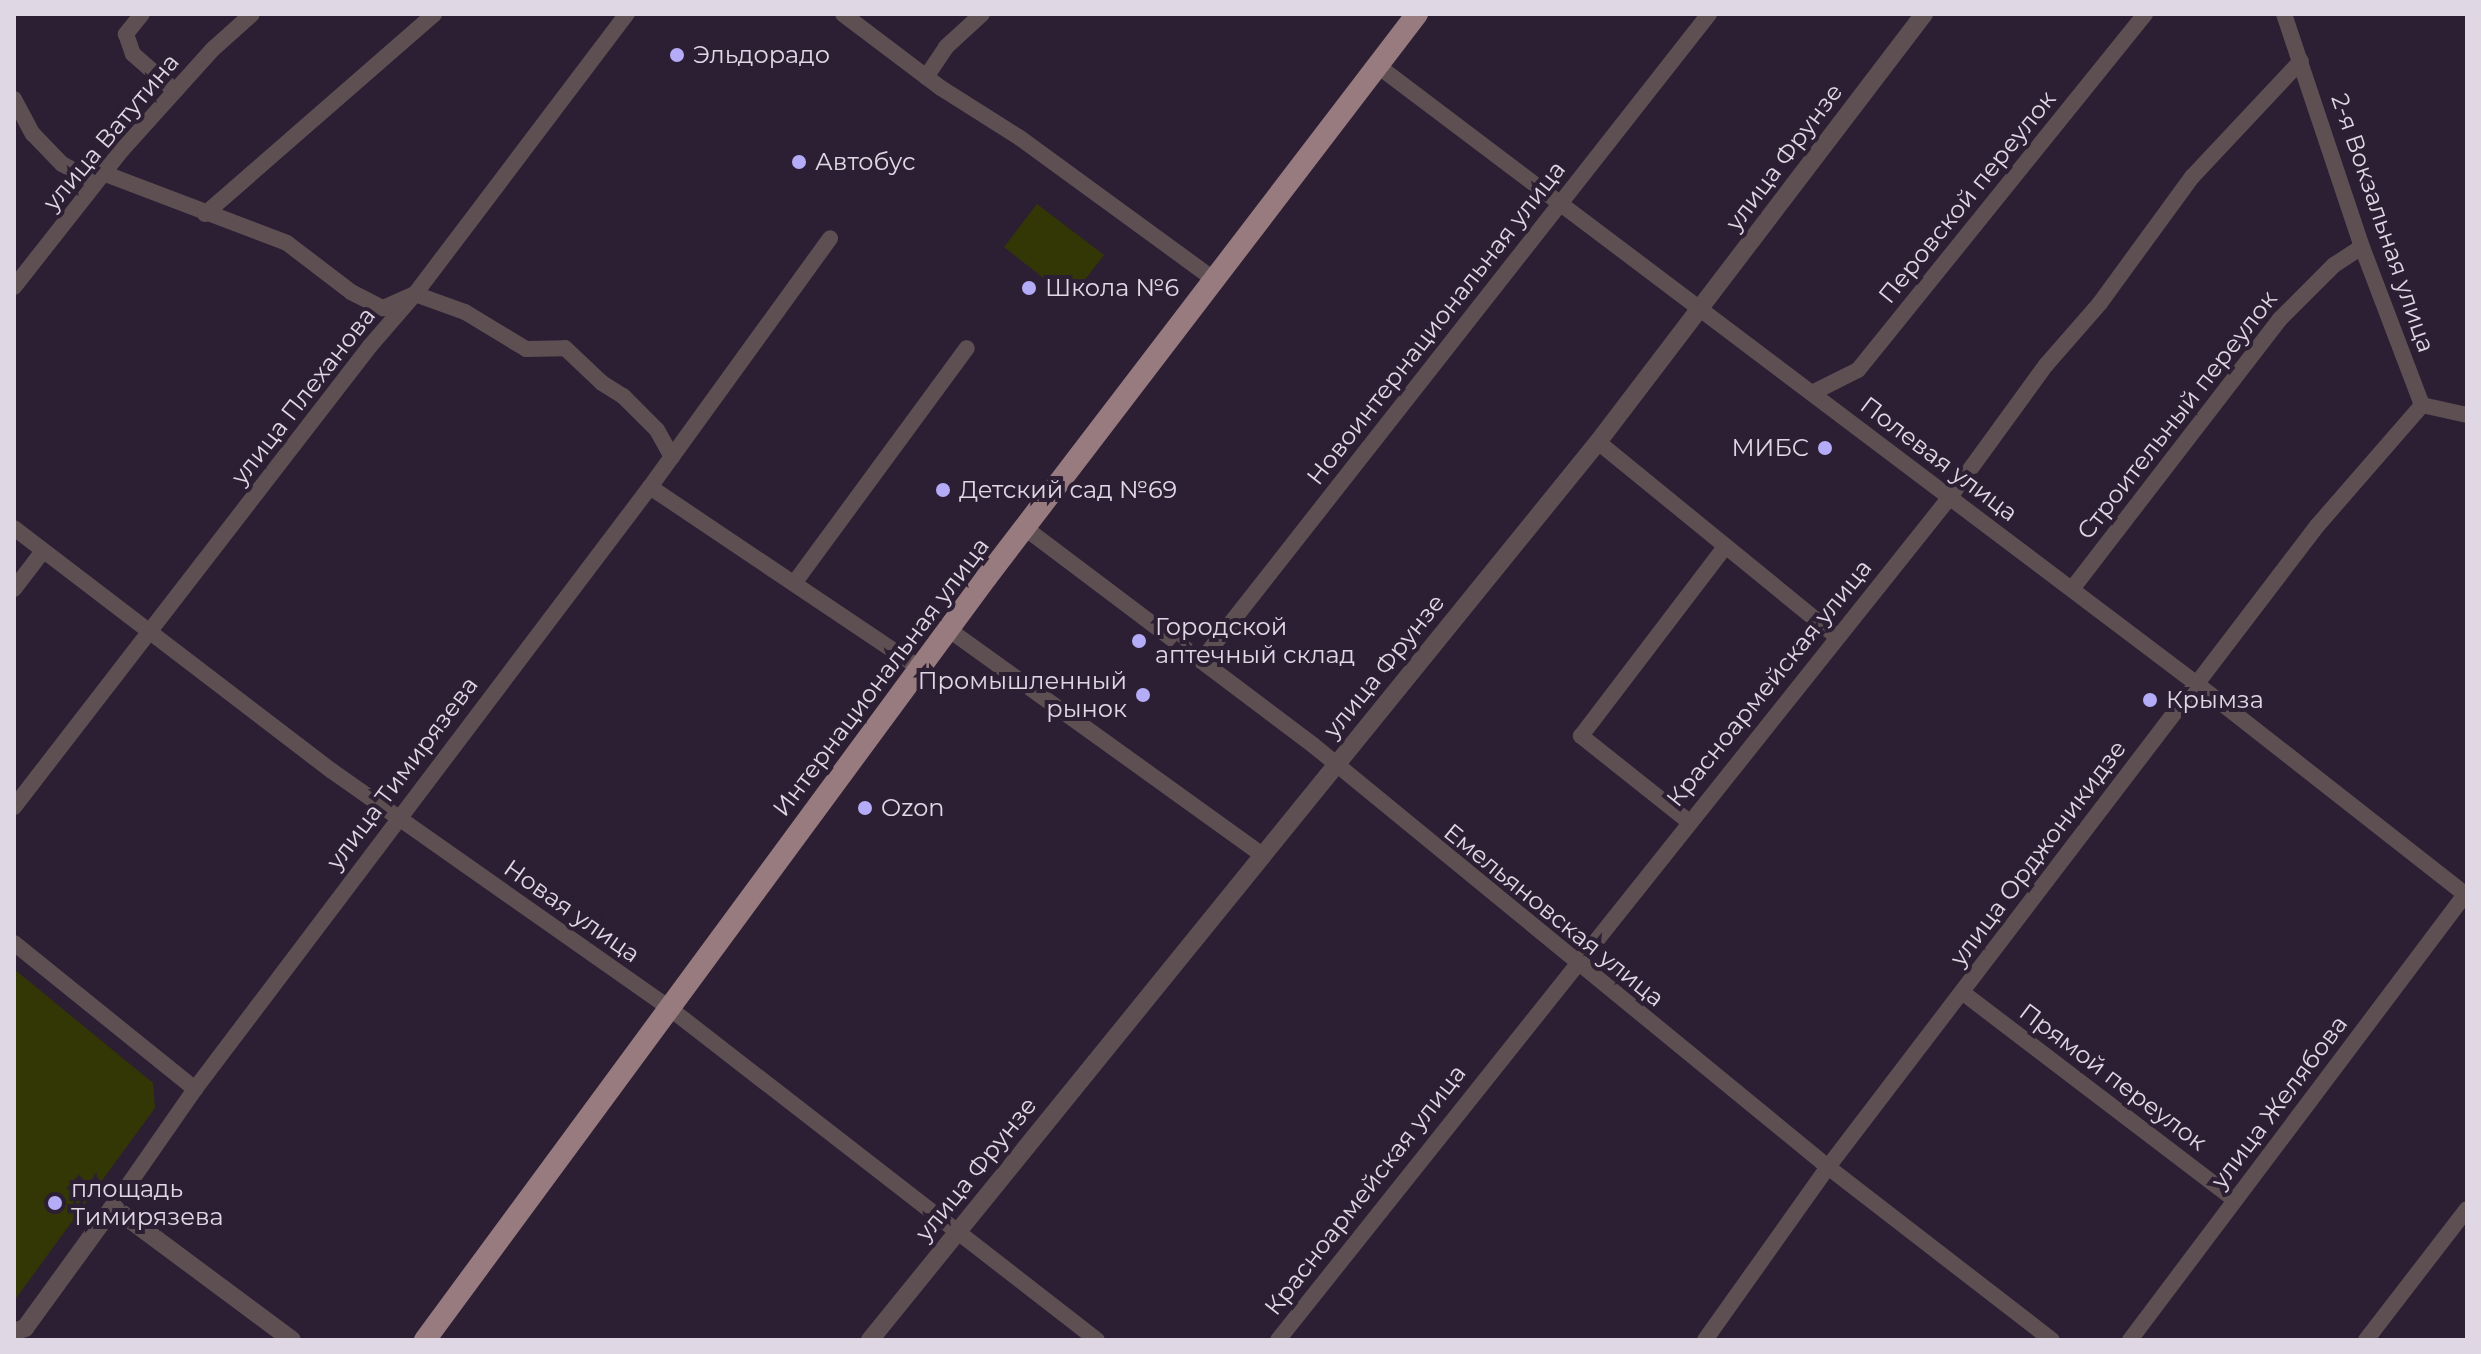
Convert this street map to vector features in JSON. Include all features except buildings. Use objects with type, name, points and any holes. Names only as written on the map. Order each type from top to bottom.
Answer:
[{"type":"main road","name":"Интернациональная улица","points":[[425,1340],[948,629],[1417,14]]},
{"type":"street","points":[[142,14],[126,34],[133,54],[175,91]]},
{"type":"street","name":"улица Ватутина","points":[[14,287],[99,178],[213,49],[252,14]]},
{"type":"street","points":[[205,214],[434,14]]},
{"type":"street","name":"улица Плеханова","points":[[14,807],[370,346],[415,294],[627,14]]},
{"type":"street","points":[[843,14],[926,77],[1020,138],[1216,281]]},
{"type":"street","points":[[926,77],[946,47],[982,14]]},
{"type":"street","name":"Новоинтернациональная улица","points":[[1201,661],[1709,14]]},
{"type":"street","name":"улица Фрунзе","points":[[870,1340],[1333,765],[1598,442],[1924,14]]},
{"type":"street","name":"Перовской переулок","points":[[1812,393],[1858,370],[2145,14]]},
{"type":"street","name":"2-я Вокзальная улица","points":[[2284,14],[2362,247],[2422,405]]},
{"type":"street","name":"Красноармейская улица","points":[[1278,1340],[1688,821],[1950,497],[2046,365],[2100,303],[2192,177],[2301,61]]},
{"type":"street","name":"Полевая улица","points":[[1378,66],[2197,684],[2466,894]]},
{"type":"street","points":[[14,99],[33,134],[62,164],[287,243],[351,292],[383,308],[415,294],[465,312],[526,349],[565,348],[602,383],[623,396],[657,430],[672,457]]},
{"type":"street","name":"улица Тимирязева","points":[[18,1333],[398,817],[650,487],[830,238]]},
{"type":"street","name":"Строительный переулок","points":[[2072,589],[2280,319],[2334,265],[2362,247]]},
{"type":"street","points":[[795,582],[967,348]]},
{"type":"street","points":[[2422,405],[2467,415]]},
{"type":"street","name":"улица Орджоникидзе","points":[[1705,1340],[1828,1167],[2317,526],[2422,405]]},
{"type":"street","points":[[1598,442],[1837,637]]},
{"type":"street","points":[[650,487],[919,668]]},
{"type":"street","name":"Новая улица","points":[[14,528],[398,817],[668,1007],[958,1229],[1097,1340]]},
{"type":"street","name":"Емельяновская улица","points":[[1025,528],[1313,745],[1333,765],[1575,964],[1828,1167],[2052,1340]]},
{"type":"street","points":[[1688,821],[1581,736],[1725,547]]},
{"type":"street","points":[[14,589],[43,551]]},
{"type":"street","points":[[948,629],[1261,854]]},
{"type":"street","name":"улица Желябова","points":[[2130,1340],[2466,894]]},
{"type":"street","points":[[14,943],[195,1089]]},
{"type":"street","name":"Прямой переулок","points":[[1962,992],[2235,1200]]},
{"type":"street","points":[[113,1207],[292,1340]]},
{"type":"street","points":[[2366,1340],[2467,1209]]},
{"type":"green space","points":[[1037,204],[1104,255],[1070,299],[1004,247]]},
{"type":"green space","name":"площадь Тимирязева","points":[[14,969],[153,1083],[155,1108],[14,1301]]},
{"type":"place","name":"Эльдорадо","points":[[677,55]]},
{"type":"place","name":"Автобус","points":[[799,162]]},
{"type":"place","name":"Школа №6","points":[[1029,288]]},
{"type":"place","name":"МИБС","points":[[1825,448]]},
{"type":"place","name":"Детский сад №69","points":[[943,490]]},
{"type":"place","name":"Городской аптечный склад","points":[[1139,641]]},
{"type":"place","name":"Промышленный рынок","points":[[1143,695]]},
{"type":"place","name":"Крымза","points":[[2150,700]]},
{"type":"place","name":"Ozon","points":[[865,808]]},
{"type":"place","name":"площадь Тимирязева","points":[[55,1203]]}]
